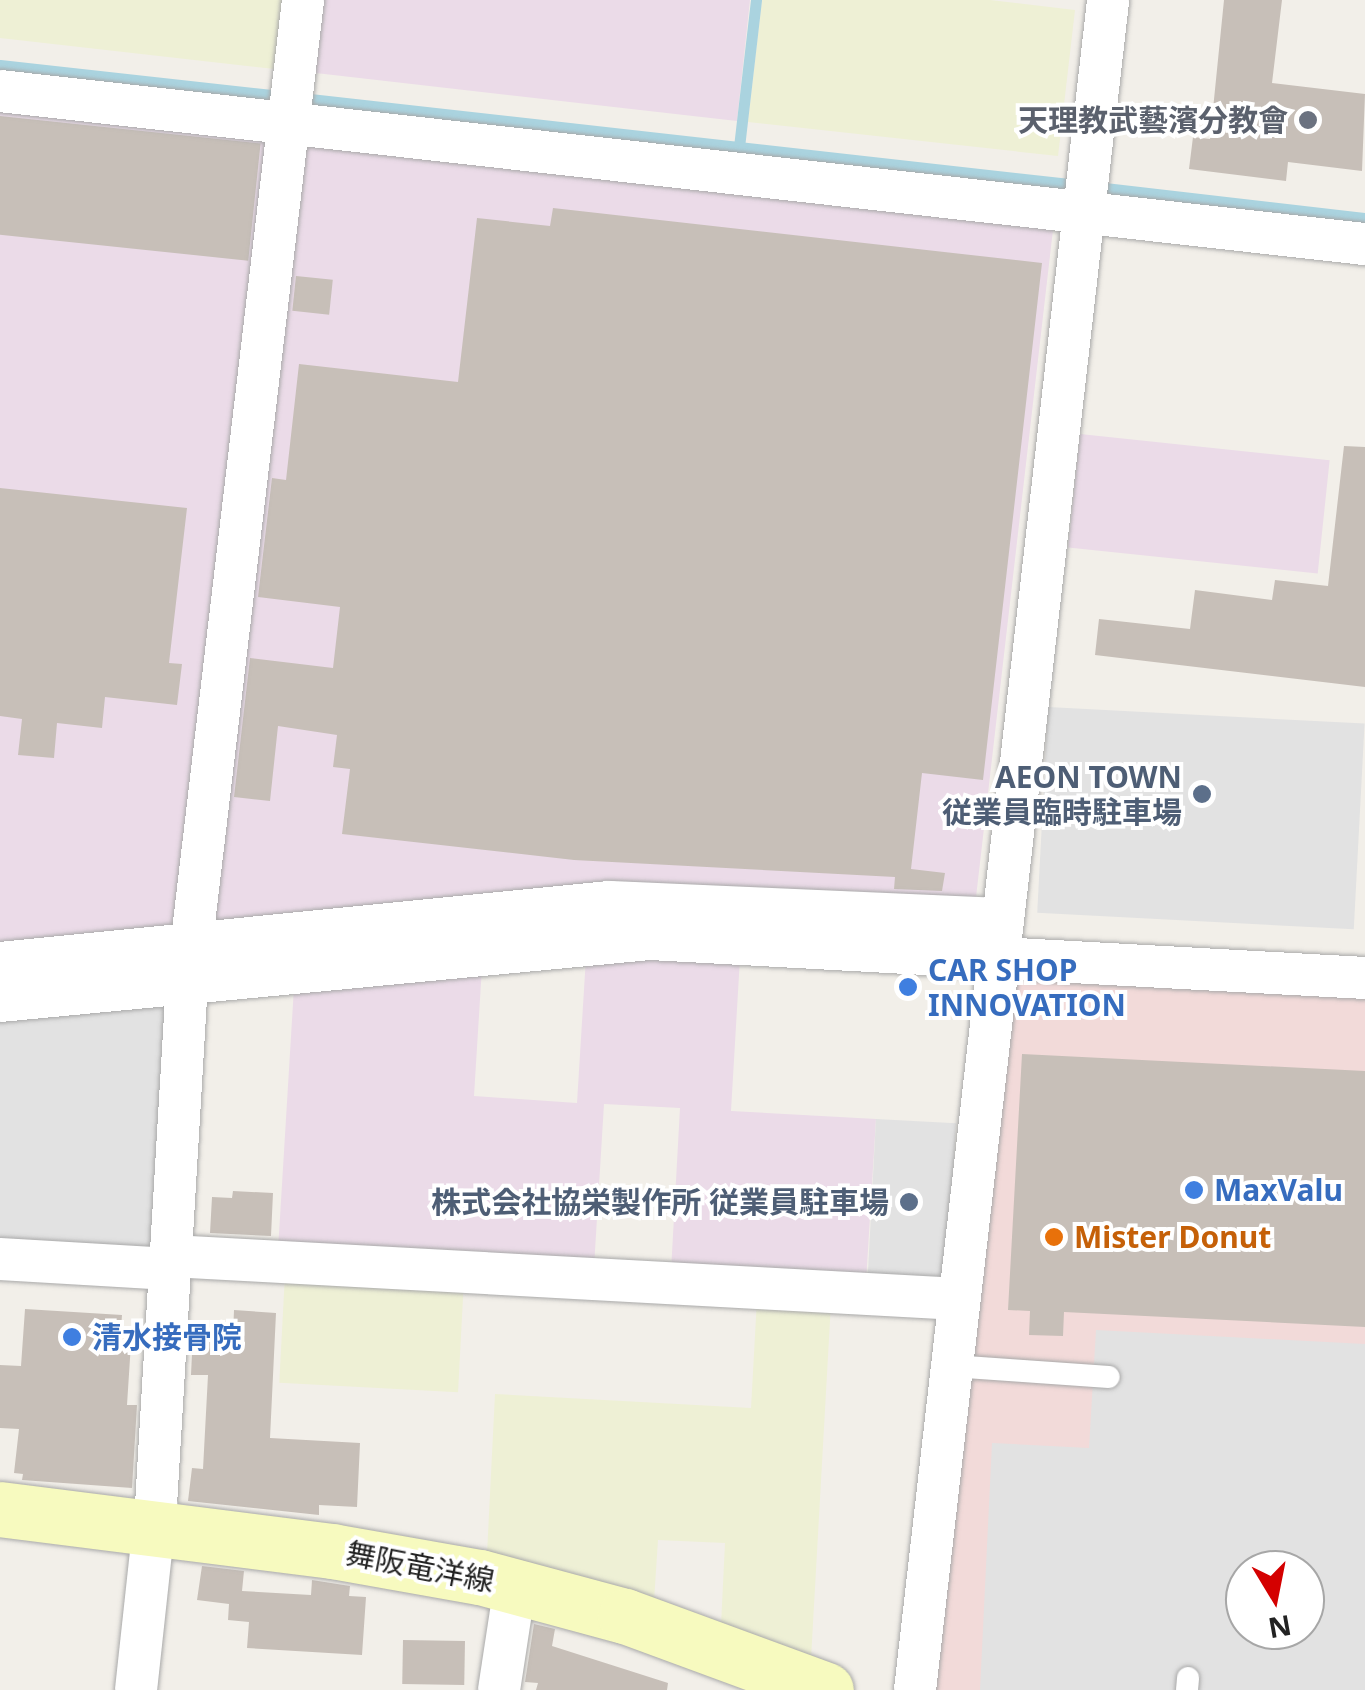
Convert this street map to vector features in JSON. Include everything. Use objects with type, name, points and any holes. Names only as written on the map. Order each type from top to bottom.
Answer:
[{"type":"main road","name":"舞阪竜洋線","points":[[0,1509],[382,1558],[515,1585],[672,1632],[826,1690]]},
{"type":"street","points":[[136,1690],[153,1528],[191,963],[303,0]]},
{"type":"street","points":[[915,1690],[1108,0]]},
{"type":"street","points":[[0,91],[291,106],[1086,195],[1365,244]]},
{"type":"street","points":[[0,963],[191,963],[650,939],[1001,938],[1365,978]]},
{"type":"street","points":[[0,1002],[191,963]]},
{"type":"street","points":[[0,1259],[170,1263],[959,1299]]},
{"type":"street","points":[[499,1690],[515,1585]]},
{"type":"lane","points":[[952,1366],[1109,1376]]},
{"type":"shaded area","points":[[315,0],[750,0],[737,121],[307,72]]},
{"type":"shaded area","points":[[0,103],[276,134],[184,932],[0,951]]},
{"type":"shaded area","points":[[299,145],[1054,221],[975,906],[209,921]]},
{"type":"shaded area","points":[[1080,434],[1330,460],[1318,574],[1068,547]]},
{"type":"shaded area","name":"AEON TOWN 従業員臨時駐車場","points":[[1048,707],[1365,724],[1354,929],[1037,913]]},
{"type":"shaded area","points":[[586,957],[740,958],[731,1111],[876,1119],[866,1282],[671,1271],[680,1108],[604,1104],[594,1267],[278,1250],[294,987],[482,967],[474,1096],[577,1103]]},
{"type":"shaded area","points":[[1014,973],[1365,992],[1365,1690],[933,1690]]},
{"type":"shaded area","points":[[171,999],[157,1241],[147,1250],[0,1242],[0,1017]]},
{"type":"shaded area","name":"株式会社協栄製作所 従業員駐車場","points":[[876,1119],[956,1123],[947,1286],[867,1282]]},
{"type":"shaded area","points":[[1096,1330],[1365,1344],[1365,1690],[980,1690],[992,1443],[1089,1448]]},
{"type":"green space","points":[[0,0],[291,0],[283,70],[0,38]]},
{"type":"green space","points":[[762,0],[990,0],[1075,10],[1058,156],[748,122]]},
{"type":"green space","points":[[285,1274],[464,1283],[458,1392],[279,1383]]},
{"type":"green space","points":[[757,1299],[831,1303],[811,1659],[721,1625],[725,1543],[658,1540],[654,1601],[487,1554],[495,1394],[751,1408]]},
{"type":"building","name":"天理教武藝濱分教會","points":[[1224,0],[1282,0],[1272,83],[1365,94],[1362,171],[1288,162],[1286,181],[1189,169],[1193,137],[1210,139]]},
{"type":"building","points":[[0,116],[261,143],[248,261],[0,235]]},
{"type":"building","points":[[553,208],[1042,263],[983,780],[922,773],[911,869],[945,873],[942,891],[894,889],[895,877],[574,860],[342,834],[350,769],[333,767],[337,735],[278,726],[270,801],[234,797],[250,658],[333,668],[340,607],[258,597],[272,478],[286,480],[299,364],[458,382],[477,218],[550,226]]},
{"type":"building","points":[[296,276],[333,280],[329,315],[292,311]]},
{"type":"building","points":[[1344,446],[1365,447],[1365,687],[1095,655],[1099,619],[1190,629],[1195,590],[1272,600],[1275,580],[1328,586]]},
{"type":"building","points":[[0,488],[187,508],[169,663],[182,664],[177,705],[105,697],[102,728],[57,723],[54,758],[18,755],[22,719],[0,716]]},
{"type":"building","points":[[1022,1054],[1365,1071],[1365,1327],[1064,1312],[1063,1336],[1029,1335],[1030,1311],[1008,1310]]},
{"type":"building","points":[[233,1191],[273,1193],[271,1236],[210,1233],[212,1197],[232,1198]]},
{"type":"building","points":[[25,1309],[122,1315],[120,1342],[131,1343],[127,1405],[137,1405],[132,1488],[22,1480],[23,1474],[14,1473],[19,1429],[0,1428],[0,1365],[21,1366]]},
{"type":"building","points":[[234,1310],[276,1313],[270,1438],[360,1443],[357,1507],[319,1505],[319,1515],[188,1501],[192,1468],[203,1469],[208,1375],[191,1375],[193,1332],[233,1335]]},
{"type":"building","points":[[202,1566],[244,1571],[242,1591],[311,1595],[312,1580],[350,1586],[349,1596],[366,1597],[362,1655],[247,1648],[249,1622],[228,1620],[229,1604],[197,1600]]},
{"type":"building","points":[[534,1624],[555,1629],[552,1646],[668,1683],[667,1690],[536,1690],[538,1683],[525,1682]]},
{"type":"building","points":[[403,1640],[465,1641],[464,1685],[402,1684]]},
{"type":"waterway","points":[[739,147],[756,0]]},
{"type":"waterway","points":[[0,65],[283,96]]},
{"type":"waterway","points":[[301,98],[1078,185]]},
{"type":"waterway","points":[[1096,187],[1365,218]]},
{"type":"place","name":"天理教武藝濱分教會","points":[[1308,120]]},
{"type":"place","name":"AEON TOWN 従業員臨時駐車場","points":[[1202,794]]},
{"type":"place","name":"CAR SHOP INNOVATION","points":[[908,987]]},
{"type":"place","name":"MaxValu","points":[[1194,1190]]},
{"type":"place","name":"株式会社協栄製作所 従業員駐車場","points":[[909,1202]]},
{"type":"place","name":"Mister Donut","points":[[1054,1237]]},
{"type":"place","name":"清水接骨院","points":[[72,1337]]}]
